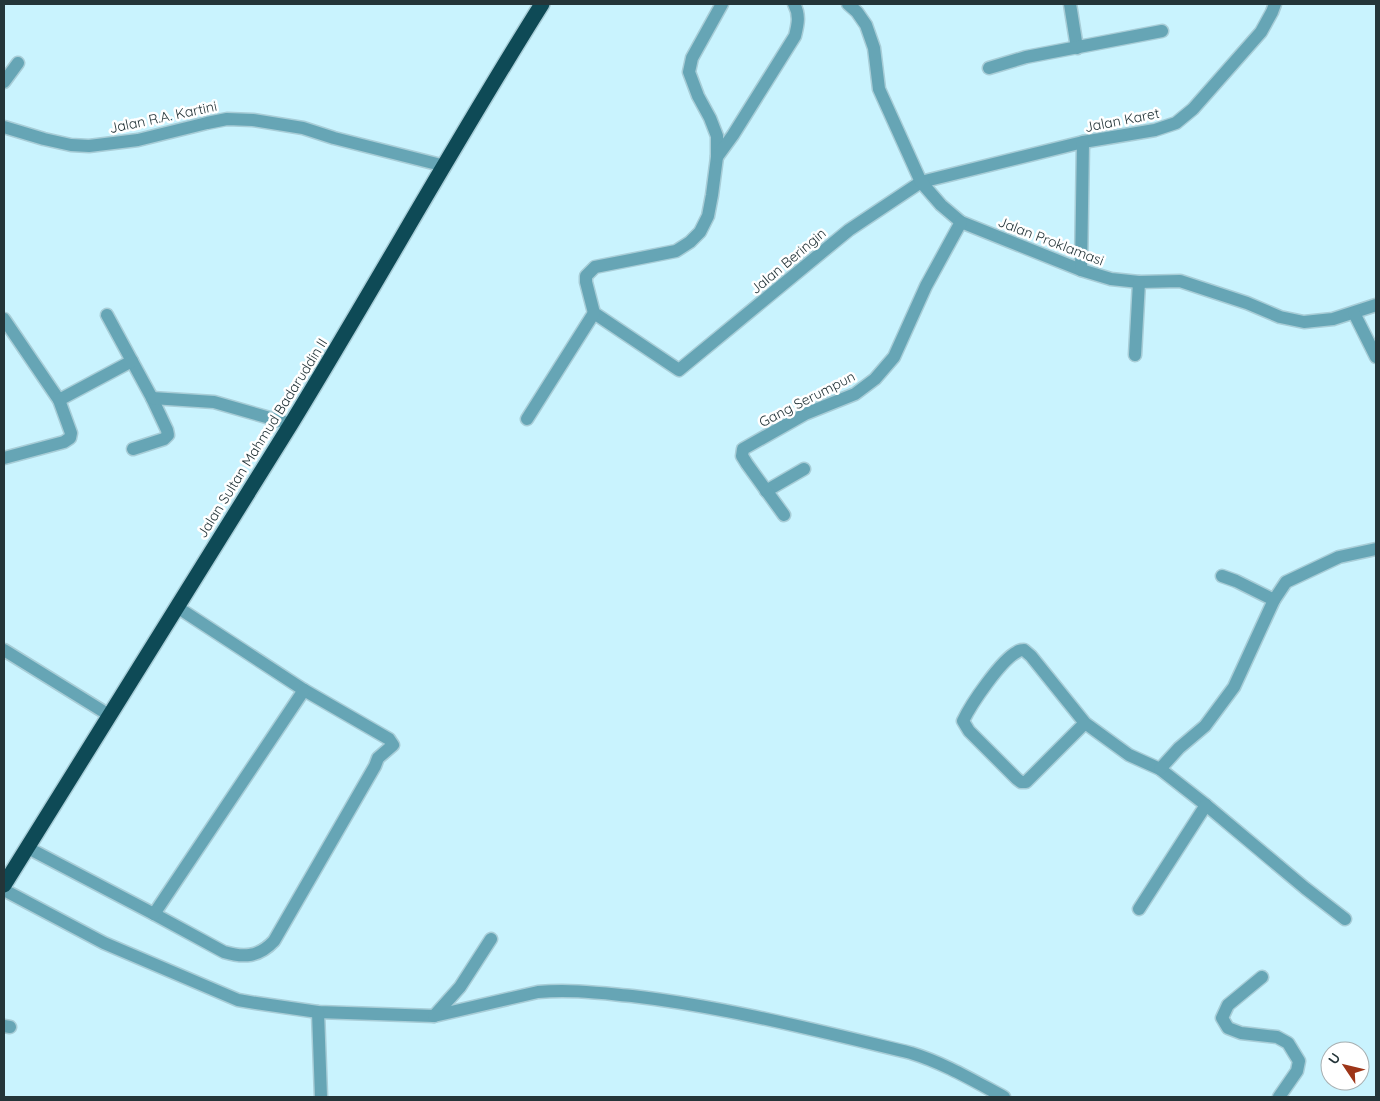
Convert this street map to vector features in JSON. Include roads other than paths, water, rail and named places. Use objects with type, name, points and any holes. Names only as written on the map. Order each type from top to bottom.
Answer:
[{"type":"highway","name":"Jalan Sultan Mahmud Badaruddin II","points":[[4,885],[291,424],[415,212],[542,4]]},
{"type":"street","points":[[527,418],[594,313],[586,282],[586,276],[590,271],[595,268],[676,252],[700,232],[708,216],[717,157],[717,136],[698,96],[690,72],[692,58],[722,4]]},
{"type":"street","points":[[717,157],[733,135],[795,36],[799,20],[794,4]]},
{"type":"street","name":"Jalan Proklamasi","points":[[848,4],[857,12],[866,25],[874,48],[879,89],[921,182],[941,206],[961,222],[1081,270],[1111,279],[1140,282],[1180,281],[1247,302],[1280,317],[1304,322],[1333,319],[1376,305]]},
{"type":"street","points":[[1070,4],[1076,48]]},
{"type":"street","name":"Jalan Karet","points":[[921,182],[1083,142],[1155,130],[1176,123],[1193,109],[1261,32],[1275,4]]},
{"type":"street","points":[[989,68],[1026,58],[1162,31]]},
{"type":"street","points":[[4,82],[18,63]]},
{"type":"street","name":"Jalan R.A. Kartini","points":[[4,127],[71,146],[89,146],[138,140],[208,122],[227,119],[253,120],[303,128],[334,138],[444,166]]},
{"type":"street","points":[[1081,270],[1083,142]]},
{"type":"street","name":"Jalan Beringin","points":[[594,313],[679,370],[849,230],[921,182]]},
{"type":"street","name":"Gang Serumpun","points":[[784,515],[742,456],[743,449],[805,414],[855,394],[875,379],[894,356],[926,286],[961,222]]},
{"type":"street","points":[[1135,355],[1140,282]]},
{"type":"street","points":[[1354,313],[1376,357]]},
{"type":"street","points":[[107,315],[152,398],[168,435],[164,440],[133,449]]},
{"type":"street","points":[[4,319],[59,400],[71,433],[70,438],[64,442],[4,458]]},
{"type":"street","points":[[59,400],[132,361]]},
{"type":"street","points":[[152,398],[214,402],[291,424]]},
{"type":"street","points":[[766,491],[804,469]]},
{"type":"street","points":[[1160,769],[1178,748],[1205,726],[1234,687],[1274,600],[1286,582],[1339,557],[1376,549]]},
{"type":"street","points":[[1222,576],[1274,600]]},
{"type":"street","points":[[28,848],[224,952],[236,956],[247,956],[267,948],[274,941],[378,758],[393,744],[389,739],[304,690],[177,607]]},
{"type":"street","points":[[4,650],[109,715]]},
{"type":"street","points":[[1086,723],[1026,782],[1021,782],[968,731],[963,721],[968,709],[1000,666],[1018,651],[1024,650],[1086,723],[1129,755],[1160,769],[1344,919]]},
{"type":"street","points":[[154,914],[304,690]]},
{"type":"street","points":[[1140,909],[1206,805]]},
{"type":"street","points":[[4,890],[104,942],[238,1000],[318,1012],[434,1016],[554,990],[572,990],[662,1000],[758,1018],[911,1053],[947,1066],[1004,1097]]},
{"type":"street","points":[[434,1016],[460,988],[491,939]]},
{"type":"street","points":[[1262,977],[1228,1005],[1222,1018],[1228,1028],[1241,1033],[1277,1037],[1288,1043],[1299,1061],[1297,1071],[1279,1097]]},
{"type":"street","points":[[318,1012],[321,1097]]}]
